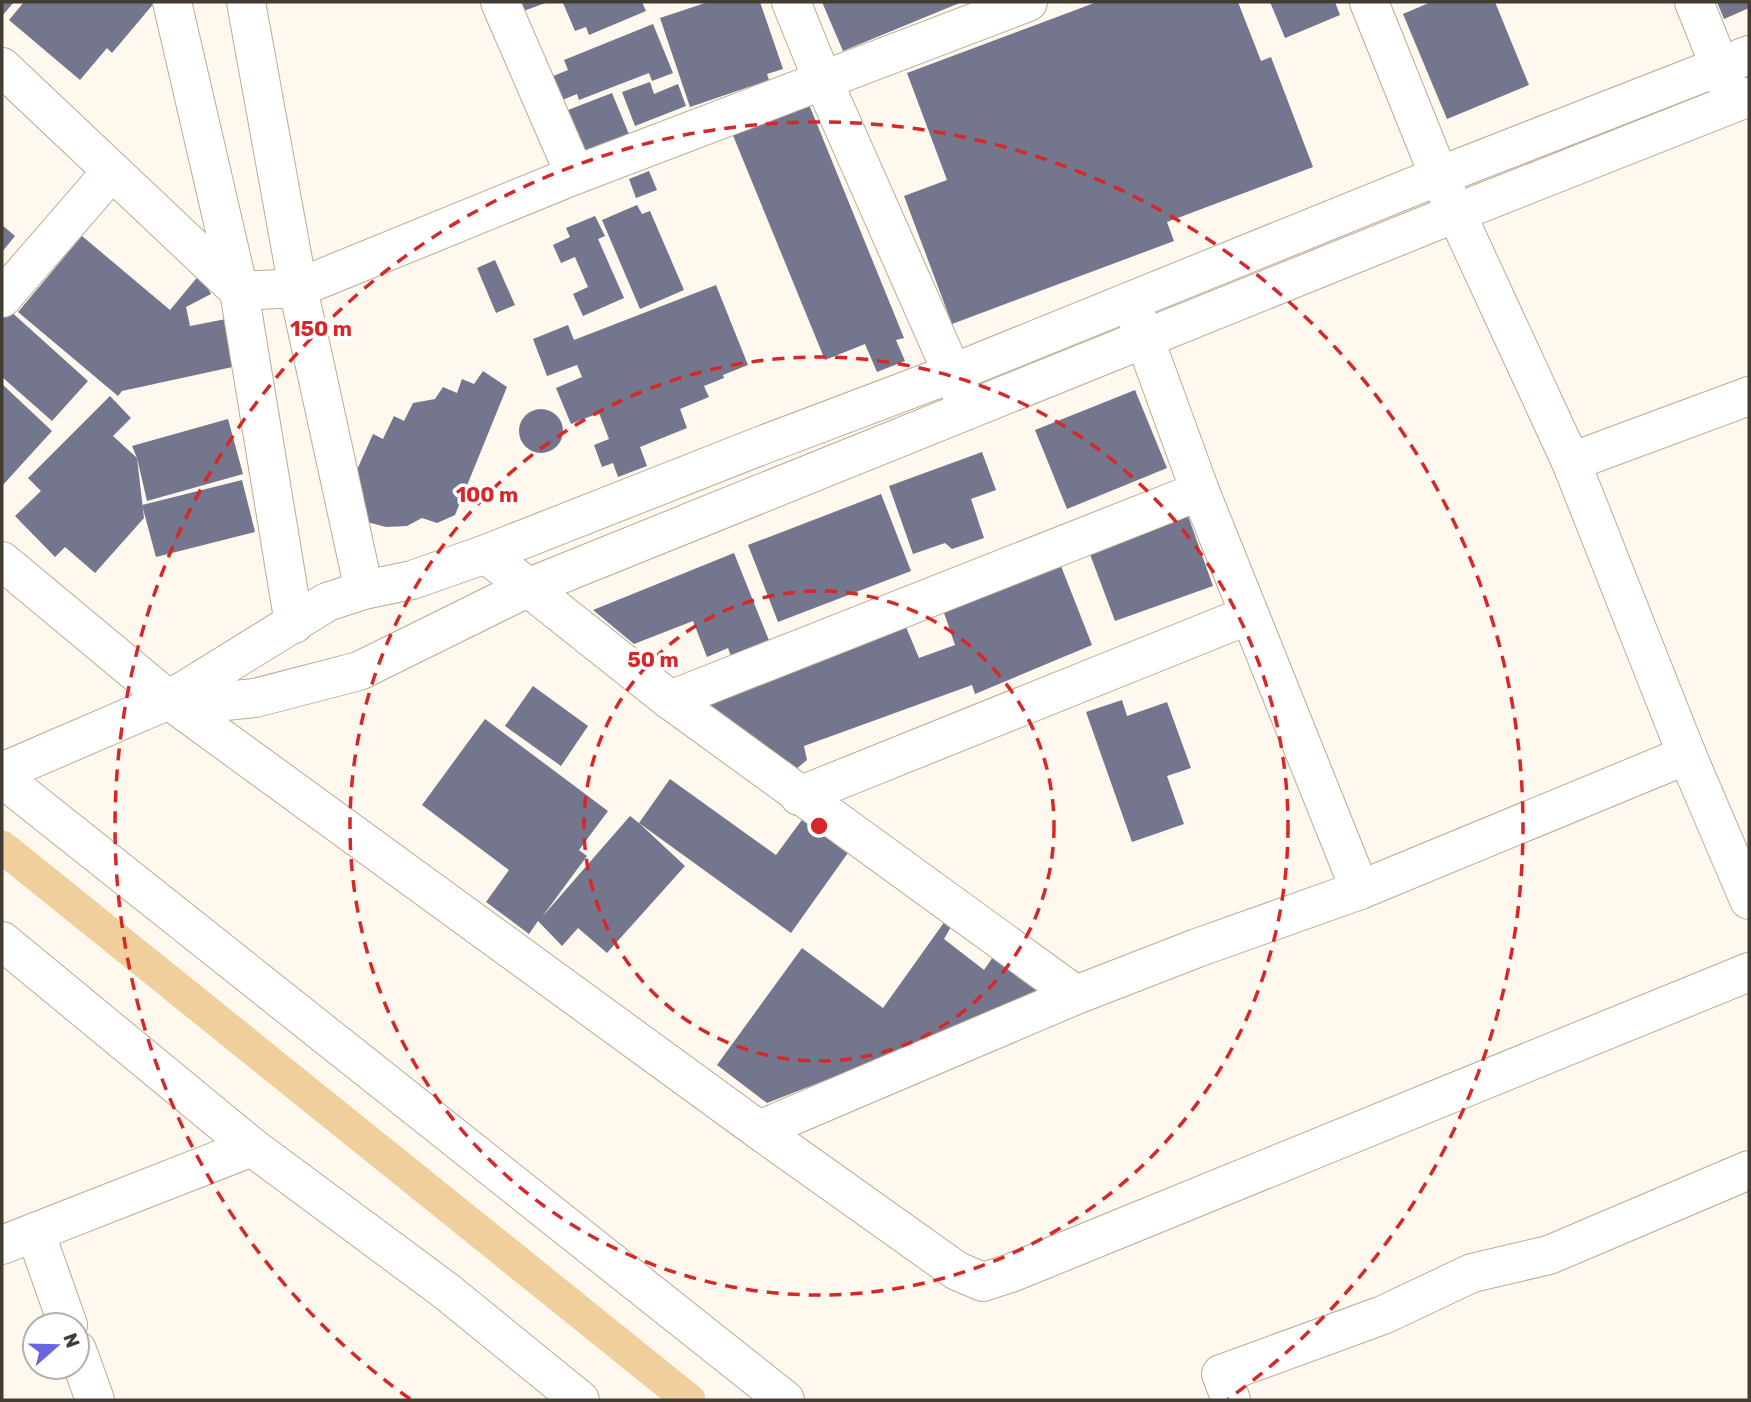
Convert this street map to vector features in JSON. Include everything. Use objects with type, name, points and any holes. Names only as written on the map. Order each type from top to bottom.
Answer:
[{"type":"street","points":[[172,2],[239,290],[293,624]]},
{"type":"street","points":[[246,2],[298,288],[364,590]]},
{"type":"street","points":[[500,2],[575,175]]},
{"type":"street","points":[[791,2],[969,410]]},
{"type":"street","points":[[2,67],[239,290],[298,288],[575,175],[1028,2]]},
{"type":"street","points":[[1369,2],[1439,176],[1571,463],[1687,755],[1749,900]]},
{"type":"street","points":[[169,700],[206,703],[255,698],[359,671],[527,588],[1742,100],[1735,61],[1694,2]]},
{"type":"street","points":[[2,772],[169,700],[327,602],[364,590],[412,580],[486,554],[953,373],[1439,176],[1735,61]]},
{"type":"street","points":[[2,298],[112,171]]},
{"type":"street","points":[[1131,302],[1200,491],[1360,890]]},
{"type":"street","points":[[1571,463],[1749,396]]},
{"type":"street","points":[[670,700],[1200,491]]},
{"type":"street","points":[[486,554],[670,700],[1076,995]]},
{"type":"street","points":[[2,561],[169,700],[957,1271],[983,1282],[1011,1273],[1749,972]]},
{"type":"street","points":[[799,796],[1249,615]]},
{"type":"street","points":[[760,1130],[1076,995],[1197,948],[1360,890],[1687,755]]},
{"type":"street","points":[[2,778],[785,1400]]},
{"type":"street","points":[[2,941],[252,1147],[446,1291],[580,1400]]},
{"type":"street","points":[[60,1311],[18,1238],[252,1147]]},
{"type":"street","points":[[1231,1400],[1221,1374],[1383,1315],[1472,1273],[1549,1255],[1749,1170]]},
{"type":"street","points":[[88,1381],[95,1400]]},
{"type":"building","points":[[2,2],[14,2],[2,16]]},
{"type":"building","points":[[24,2],[155,2],[112,53],[107,48],[80,80],[9,20]]},
{"type":"building","points":[[517,2],[548,2],[521,12]]},
{"type":"building","points":[[642,2],[646,11],[589,35],[586,27],[575,31],[563,3]]},
{"type":"building","points":[[708,2],[760,2],[783,69],[767,74],[769,80],[690,107],[660,18]]},
{"type":"building","points":[[822,2],[962,2],[843,51]]},
{"type":"building","points":[[1097,2],[1238,2],[1261,61],[1271,57],[1313,167],[1167,222],[1174,241],[952,324],[904,196],[947,180],[907,73]]},
{"type":"building","points":[[1270,2],[1335,2],[1340,15],[1285,38]]},
{"type":"building","points":[[1431,2],[1495,2],[1529,85],[1447,119],[1403,14]]},
{"type":"building","points":[[1717,2],[1749,2],[1749,8],[1724,19]]},
{"type":"building","points":[[653,24],[673,73],[652,81],[649,73],[579,100],[577,94],[555,103],[546,79],[568,70],[564,60]]},
{"type":"building","points":[[650,82],[654,94],[678,84],[686,106],[635,126],[622,92]]},
{"type":"building","points":[[612,93],[631,139],[587,156],[568,110]]},
{"type":"building","points":[[808,102],[904,338],[896,340],[905,361],[877,372],[865,344],[825,360],[732,133]]},
{"type":"building","points":[[649,171],[657,190],[636,198],[629,179]]},
{"type":"building","points":[[637,205],[642,214],[650,211],[684,290],[640,309],[602,220]]},
{"type":"building","points":[[595,216],[605,236],[598,239],[624,298],[583,316],[573,294],[588,287],[575,257],[561,263],[553,245],[570,237],[566,228]]},
{"type":"building","points":[[2,225],[15,236],[2,252]]},
{"type":"building","points":[[82,236],[170,310],[200,274],[211,294],[186,307],[190,326],[226,319],[237,366],[122,391],[118,396],[18,312]]},
{"type":"building","points":[[495,260],[515,305],[496,313],[477,268]]},
{"type":"building","points":[[716,285],[748,365],[704,386],[709,397],[680,409],[687,428],[640,447],[647,466],[618,477],[613,463],[602,467],[594,445],[609,439],[599,413],[571,424],[556,388],[582,377],[577,365],[547,376],[533,339],[568,325],[574,340]]},
{"type":"building","points":[[8,309],[88,381],[52,421],[2,377],[2,316]]},
{"type":"building","points":[[483,371],[507,387],[455,515],[437,523],[422,518],[407,526],[386,527],[367,522],[356,472],[373,434],[383,439],[394,416],[404,421],[413,403],[435,399],[443,387],[457,393],[462,379],[474,384]]},
{"type":"building","points":[[2,384],[52,431],[2,486]]},
{"type":"building","points":[[1135,390],[1167,468],[1067,509],[1035,430]]},
{"type":"building","points":[[110,396],[131,418],[113,436],[137,458],[144,518],[95,573],[65,547],[55,557],[15,516],[41,491],[28,478]]},
{"type":"building","points":[[541,409],[556,416],[563,431],[556,446],[541,453],[526,446],[519,431],[526,416]]},
{"type":"building","points":[[228,419],[243,474],[147,501],[132,446]]},
{"type":"building","points":[[982,452],[996,490],[971,499],[984,538],[952,549],[945,543],[913,554],[889,486]]},
{"type":"building","points":[[242,480],[255,532],[156,557],[142,505]]},
{"type":"building","points":[[881,494],[911,571],[778,622],[748,545]]},
{"type":"building","points":[[1187,513],[1213,586],[1115,621],[1088,549]]},
{"type":"building","points":[[734,553],[770,643],[732,659],[728,648],[707,657],[693,621],[634,644],[593,610]]},
{"type":"building","points":[[1061,566],[1092,645],[975,694],[972,685],[804,746],[807,760],[796,769],[704,700],[906,627],[919,658],[955,645],[942,607]]},
{"type":"building","points":[[533,686],[588,726],[561,766],[505,726]]},
{"type":"building","points":[[1122,700],[1127,716],[1167,702],[1191,768],[1167,776],[1184,824],[1132,842],[1086,712]]},
{"type":"building","points":[[485,719],[608,811],[579,850],[587,856],[542,917],[630,816],[685,866],[607,953],[578,928],[562,946],[538,921],[529,934],[486,902],[509,870],[422,805]]},
{"type":"building","points":[[670,779],[776,855],[804,817],[850,850],[791,933],[639,823]]},
{"type":"building","points":[[945,921],[952,925],[944,939],[984,970],[993,957],[1044,995],[767,1103],[717,1065],[802,948],[883,1008]]},
{"type":"waterway","points":[[2,847],[689,1400]]}]
